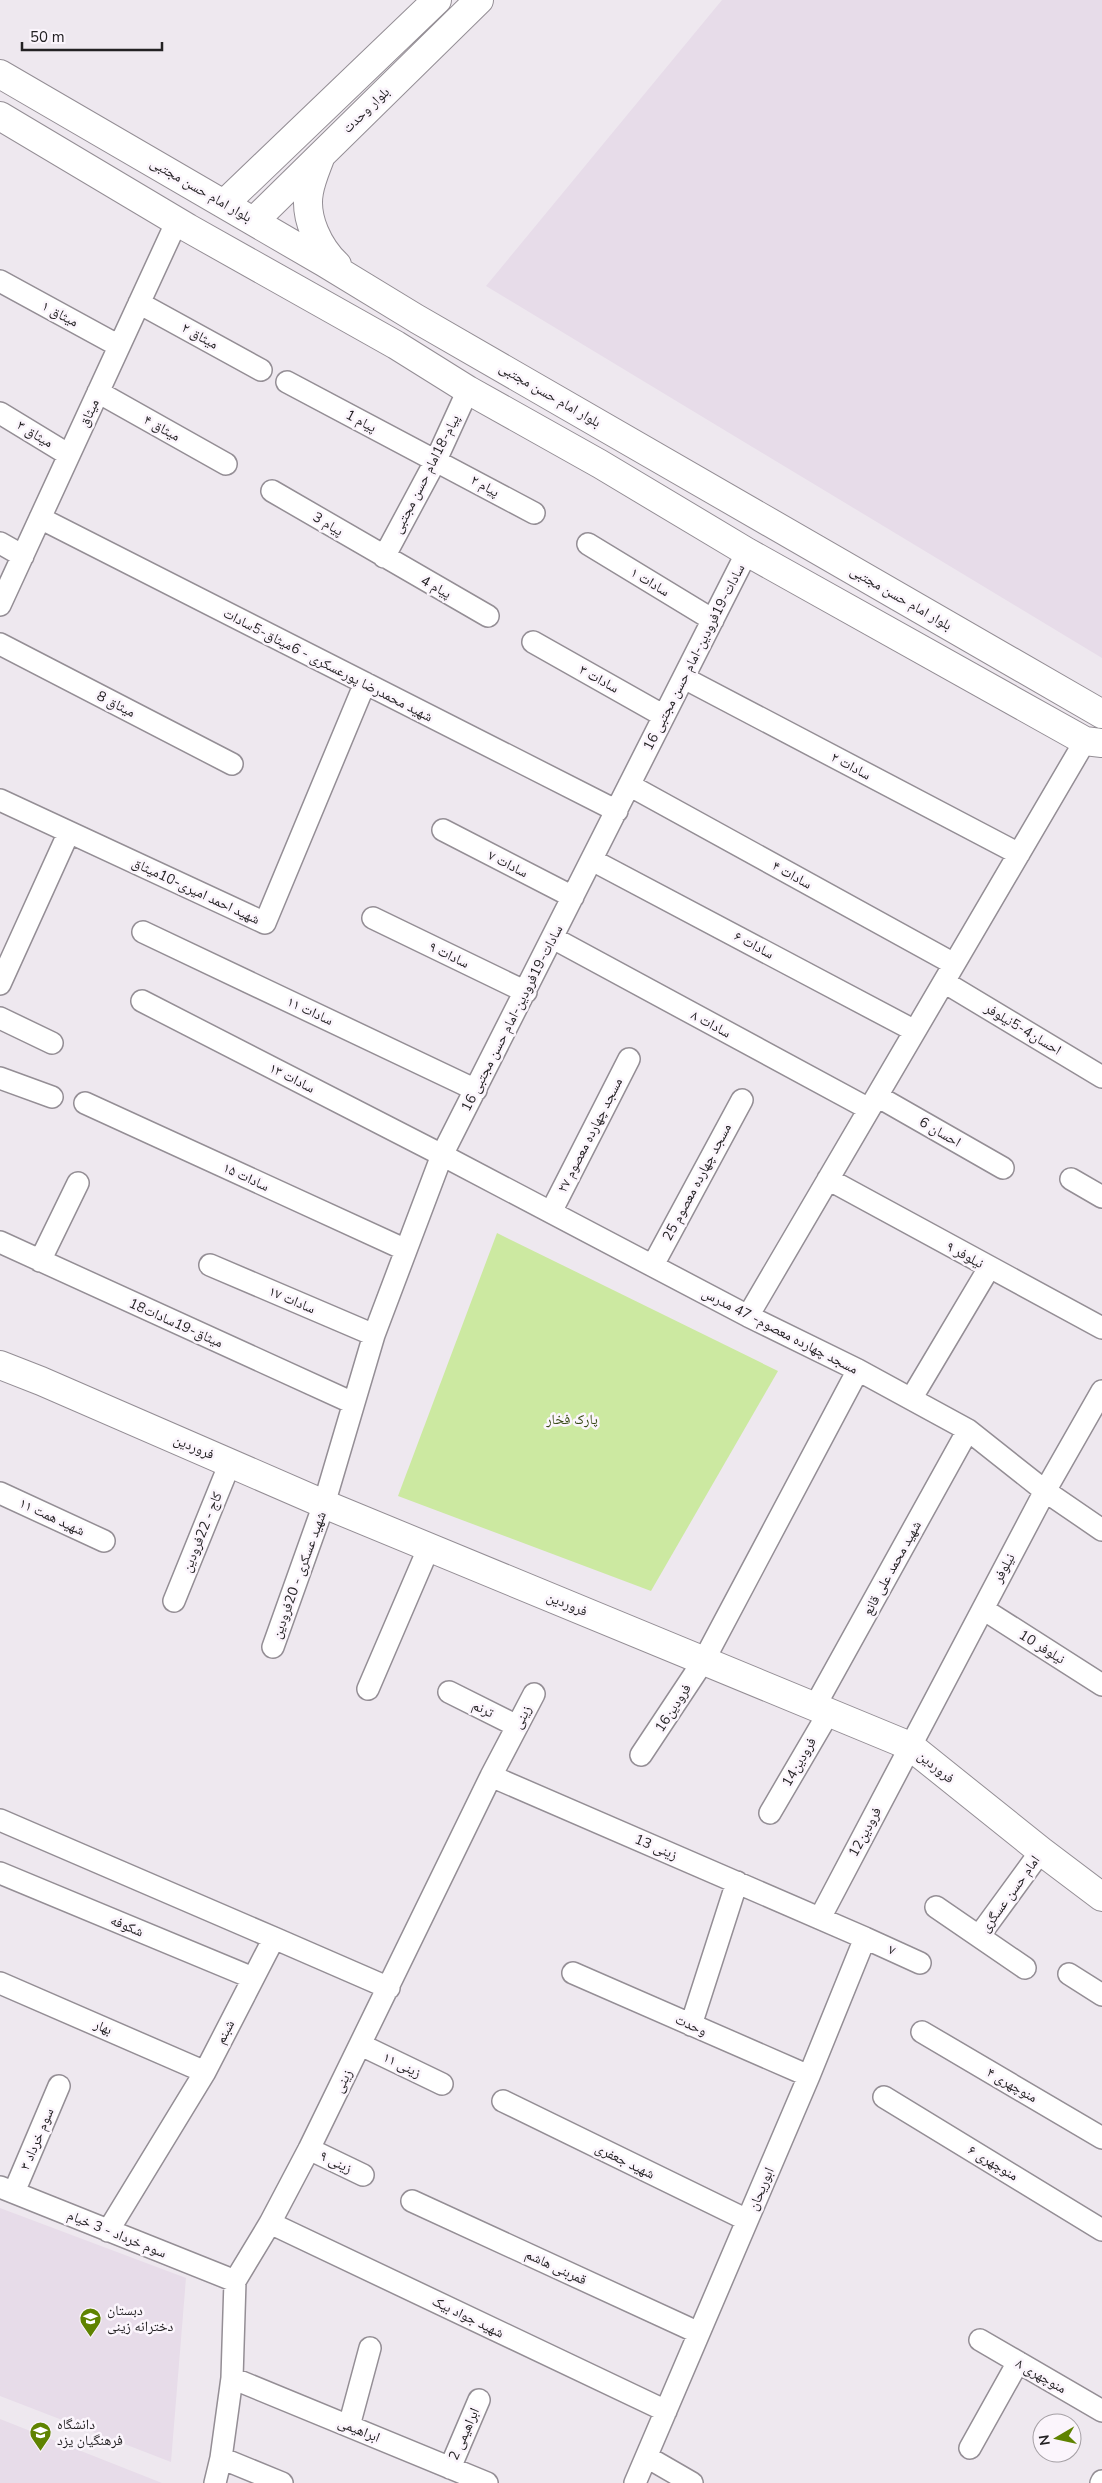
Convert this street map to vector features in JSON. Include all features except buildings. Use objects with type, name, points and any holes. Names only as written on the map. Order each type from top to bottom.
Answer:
[{"type":"main road","points":[[224,204],[438,0]]},
{"type":"main road","name":"بلوار وحدت","points":[[254,221],[479,0]]},
{"type":"main road","name":"بلوار امام حسن مجتبی","points":[[0,74],[254,221],[417,319],[1102,714]]},
{"type":"main road","points":[[0,116],[177,221],[396,345],[468,390],[600,464],[747,552],[1093,742]]},
{"type":"main road","points":[[321,155],[308,193],[313,229],[330,258],[349,277]]},
{"type":"main road","name":"فروردین","points":[[0,1365],[324,1504],[910,1746],[1041,1851],[1099,1889]]},
{"type":"street","name":"میثاق","points":[[0,605],[177,221]]},
{"type":"street","name":"میثاق ۱","points":[[0,281],[119,346]]},
{"type":"street","name":"میثاق ۲","points":[[139,303],[261,370]]},
{"type":"street","name":"پیام 1","points":[[287,382],[436,460]]},
{"type":"street","name":"پیام-18امام حسن مجتبی","points":[[384,557],[436,460],[468,390]]},
{"type":"street","name":"میثاق ۴","points":[[98,392],[226,464]]},
{"type":"street","name":"میثاق ۳","points":[[0,413],[69,455]]},
{"type":"street","name":"پیام ۲","points":[[436,460],[534,513]]},
{"type":"street","name":"پیام 3","points":[[272,491],[384,557]]},
{"type":"street","name":"شهید محمدرضا پورعسکری - 6میثاق-5سادات","points":[[40,518],[617,811]]},
{"type":"street","points":[[0,543],[22,556]]},
{"type":"street","name":"سادات ‍‍۱","points":[[588,544],[712,620]]},
{"type":"street","name":"سادات-19فرودین-امام حسن مجتبی 16","points":[[324,1504],[374,1335],[442,1155],[747,552]]},
{"type":"street","name":"پیام 4","points":[[384,557],[488,616]]},
{"type":"street","name":"سادات ۳","points":[[533,642],[664,716]]},
{"type":"street","name":"میثاق 8","points":[[0,644],[232,764]]},
{"type":"street","name":"سادات ۲","points":[[684,678],[1019,854]]},
{"type":"street","name":"شهید احمد امیری-10میثاق","points":[[0,800],[265,923],[365,683]]},
{"type":"street","points":[[748,1316],[1019,854],[1093,742]]},
{"type":"street","name":"سادات ۴","points":[[629,786],[949,973]]},
{"type":"street","name":"سادات ۷","points":[[443,830],[573,897]]},
{"type":"street","points":[[0,984],[69,832]]},
{"type":"street","name":"سادات ۶","points":[[592,860],[915,1031]]},
{"type":"street","name":"سادات ۹","points":[[373,918],[526,992]]},
{"type":"street","name":"سادات ۱۱","points":[[143,932],[476,1090]]},
{"type":"street","name":"سادات ۸","points":[[552,938],[873,1102]]},
{"type":"street","name":"احسان4-5نیلوفر","points":[[949,973],[1102,1076]]},
{"type":"street","name":"سادات ۱۳","points":[[142,1001],[442,1155]]},
{"type":"street","points":[[0,1018],[52,1044]]},
{"type":"street","name":"مسجد چهارده معصوم ۲۷","points":[[551,1212],[630,1059]]},
{"type":"street","points":[[0,1078],[52,1098]]},
{"type":"street","name":"مسجد چهارده معصوم 25","points":[[653,1265],[742,1100]]},
{"type":"street","name":"احسان 6","points":[[873,1102],[1003,1168]]},
{"type":"street","name":"سادات ۱۵","points":[[85,1104],[406,1250]]},
{"type":"street","name":"مسجد چهارده معصوم- 47 مدرس","points":[[442,1155],[748,1316],[858,1370],[968,1430],[1045,1491],[1102,1530]]},
{"type":"street","name":"نیلوفر ۹","points":[[828,1179],[1102,1328]]},
{"type":"street","points":[[1072,1179],[1102,1197]]},
{"type":"street","points":[[40,1261],[78,1184]]},
{"type":"street","name":"18میثاق-19سادات","points":[[0,1242],[354,1403]]},
{"type":"street","name":"سادات ۱۷","points":[[210,1265],[374,1335]]},
{"type":"street","points":[[911,1399],[989,1268]]},
{"type":"street","name":"16فرودین","points":[[641,1755],[704,1660],[858,1370]]},
{"type":"street","name":"نیلوفر","points":[[910,1746],[1045,1491],[1102,1391]]},
{"type":"street","name":"شهید محمد علی قانع","points":[[822,1709],[968,1430]]},
{"type":"street","name":"کاج - 22فرودین","points":[[174,1601],[230,1463]]},
{"type":"street","name":"شهید همت ۱۱","points":[[0,1493],[104,1541]]},
{"type":"street","name":"شهید عسکری - 20فرودین","points":[[273,1647],[324,1504]]},
{"type":"street","points":[[368,1689],[429,1547]]},
{"type":"street","name":"نیلوفر 10","points":[[983,1609],[1102,1685]]},
{"type":"street","name":"ترنم","points":[[449,1692],[517,1726]]},
{"type":"street","name":"زینی","points":[[215,2483],[221,2458],[232,2378],[235,2281],[270,2223],[309,2150],[491,1776],[534,1694]]},
{"type":"street","name":"14فرودین","points":[[770,1813],[822,1709]]},
{"type":"street","name":"12فرودین","points":[[820,1918],[910,1746]]},
{"type":"street","name":"زینی 13","points":[[491,1776],[820,1918]]},
{"type":"street","points":[[0,1820],[389,1988]]},
{"type":"street","name":"امام حسن عسگری","points":[[978,1936],[1041,1851]]},
{"type":"street","name":"شکوفه","points":[[0,1873],[253,1978]]},
{"type":"street","points":[[691,2025],[737,1882]]},
{"type":"street","points":[[936,1907],[1025,1968]]},
{"type":"street","points":[[820,1918],[865,1938]]},
{"type":"street","name":"شبنم","points":[[108,2231],[205,2072],[274,1938]]},
{"type":"street","name":"۷","points":[[865,1938],[920,1963]]},
{"type":"street","name":"ابوریحان","points":[[636,2483],[809,2076],[865,1938]]},
{"type":"street","name":"وحدت","points":[[573,1973],[809,2076]]},
{"type":"street","points":[[1069,1974],[1102,1996]]},
{"type":"street","name":"بهار","points":[[0,1983],[205,2072]]},
{"type":"street","name":"منوچهری ۴","points":[[922,2032],[1102,2138]]},
{"type":"street","name":"زینی ۱۱","points":[[361,2045],[442,2084]]},
{"type":"street","name":"سوم خرداد ۳","points":[[7,2190],[60,2086]]},
{"type":"street","name":"منوچهری ۶","points":[[884,2097],[1102,2230]]},
{"type":"street","name":"شهید جعفری","points":[[503,2101],[747,2220]]},
{"type":"street","name":"زینی ۹","points":[[309,2150],[363,2175]]},
{"type":"street","name":"سوم خرداد - 3 خیام","points":[[7,2190],[235,2281]]},
{"type":"street","name":"قمربنی هاشم","points":[[412,2201],[699,2333]]},
{"type":"street","name":"شهید جواد بیک","points":[[270,2223],[666,2411]]},
{"type":"street","name":"منوچهری ۸","points":[[980,2340],[1102,2411]]},
{"type":"street","points":[[349,2426],[370,2348]]},
{"type":"street","points":[[970,2448],[1018,2362]]},
{"type":"street","name":"ابراهیمی","points":[[232,2378],[486,2483]]},
{"type":"street","name":"ابراهیمی 2","points":[[450,2468],[479,2400]]},
{"type":"street","points":[[647,2456],[692,2483]]},
{"type":"street","points":[[221,2458],[282,2483]]},
{"type":"shaded area","points":[[722,0],[1102,0],[1102,658],[486,286]]},
{"type":"shaded area","name":"دبستان دخترانه زینی","points":[[0,2208],[186,2278],[171,2462],[0,2396]]},
{"type":"shaded area","name":"دانشگاه فرهنگیان یزد","points":[[0,2419],[162,2483],[0,2483]]},
{"type":"green space","name":"پارک فخار","points":[[497,1233],[778,1371],[651,1591],[398,1496]]},
{"type":"place","name":"دبستان دخترانه زینی","points":[[91,2337]]},
{"type":"place","name":"دانشگاه فرهنگیان یزد","points":[[41,2451]]}]
